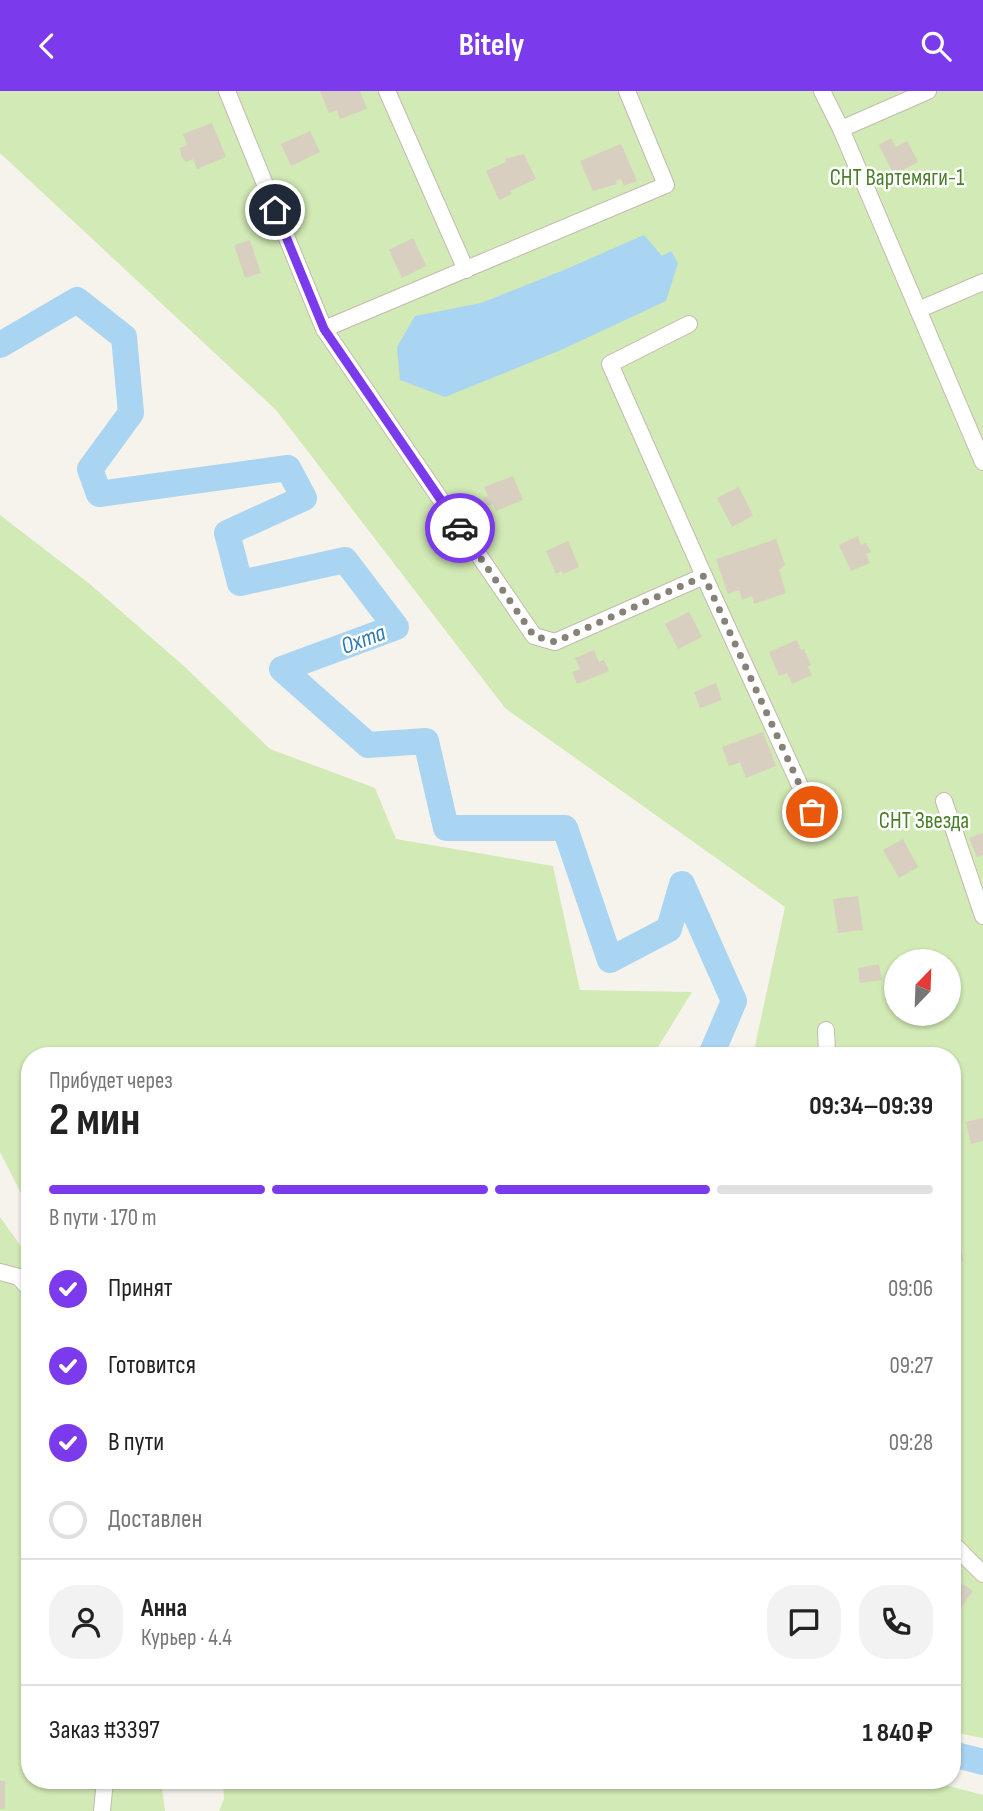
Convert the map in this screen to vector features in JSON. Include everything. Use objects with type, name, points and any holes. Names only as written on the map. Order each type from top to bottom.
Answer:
[{"type":"street","points":[[227,91],[324,329],[534,636],[555,642],[704,576]]},
{"type":"street","points":[[387,91],[466,270]]},
{"type":"street","points":[[324,329],[666,185],[627,91]]},
{"type":"street","points":[[822,91],[841,129],[983,462]]},
{"type":"street","points":[[841,129],[928,91]]},
{"type":"street","points":[[918,310],[983,282]]},
{"type":"street","points":[[688,324],[610,364],[812,812]]},
{"type":"street","points":[[944,801],[983,916]]},
{"type":"street","points":[[826,1030],[827,1047]]},
{"type":"street","points":[[0,1272],[21,1279]]},
{"type":"street","points":[[961,1552],[983,1574]]},
{"type":"street","points":[[102,1811],[103,1789]]},
{"type":"green space","points":[[0,91],[983,91],[983,1738],[961,1734],[961,1047],[755,1047],[785,907],[505,708],[276,410],[0,153]]},
{"type":"green space","points":[[0,515],[91,585],[186,668],[270,749],[375,788],[396,839],[553,866],[580,990],[692,992],[658,1047],[21,1047],[21,1193],[0,1152]]},
{"type":"green space","points":[[0,1217],[21,1246],[21,1789],[162,1789],[165,1811],[0,1811]]},
{"type":"green space","points":[[223,1789],[960,1789],[983,1795],[983,1811],[219,1811],[224,1799]]},
{"type":"water","points":[[644,235],[662,256],[671,251],[678,263],[666,301],[561,350],[445,397],[400,380],[397,347],[415,316],[481,303]]},
{"type":"building","points":[[320,91],[360,91],[367,109],[340,119],[337,110],[329,113]]},
{"type":"building","points":[[212,123],[226,157],[197,169],[193,159],[186,162],[181,156],[180,148],[187,145],[183,134]]},
{"type":"building","points":[[310,131],[320,152],[291,166],[281,144]]},
{"type":"building","points":[[891,138],[896,147],[907,141],[918,162],[894,175],[879,145]]},
{"type":"building","points":[[621,144],[637,181],[624,186],[621,179],[615,181],[617,184],[593,191],[580,161]]},
{"type":"building","points":[[524,154],[536,179],[510,191],[512,194],[499,200],[486,171],[506,162],[505,159]]},
{"type":"building","points":[[413,238],[426,266],[402,278],[389,250]]},
{"type":"building","points":[[250,240],[261,273],[245,278],[234,245]]},
{"type":"building","points":[[513,476],[523,500],[496,511],[493,504],[486,507],[483,498],[488,496],[484,487]]},
{"type":"building","points":[[739,487],[753,516],[732,527],[717,498]]},
{"type":"building","points":[[858,536],[861,545],[866,543],[871,552],[866,554],[870,563],[851,571],[839,545]]},
{"type":"building","points":[[776,539],[785,565],[779,570],[786,593],[754,604],[752,596],[742,600],[739,590],[728,594],[716,559]]},
{"type":"building","points":[[568,541],[579,567],[556,574],[546,551]]},
{"type":"building","points":[[689,612],[702,637],[678,649],[665,624]]},
{"type":"building","points":[[797,640],[811,665],[808,667],[812,675],[792,684],[787,673],[779,676],[769,652]]},
{"type":"building","points":[[594,650],[599,662],[604,660],[609,671],[577,684],[572,672],[580,669],[575,658]]},
{"type":"building","points":[[716,683],[722,700],[700,708],[694,692]]},
{"type":"building","points":[[763,732],[776,766],[746,778],[740,762],[729,766],[722,747]]},
{"type":"building","points":[[983,833],[983,855],[977,857],[969,838]]},
{"type":"building","points":[[903,839],[918,867],[899,878],[883,850]]},
{"type":"building","points":[[858,896],[863,930],[838,933],[833,899]]},
{"type":"building","points":[[879,964],[882,980],[860,983],[858,968]]},
{"type":"building","points":[[983,1118],[983,1141],[971,1144],[966,1122]]},
{"type":"building","points":[[961,1583],[973,1591],[961,1608]]},
{"type":"building","points":[[0,1781],[5,1781],[5,1809],[0,1809]]},
{"type":"waterway","name":"Охта","points":[[0,345],[77,300],[124,337],[131,413],[90,469],[99,494],[288,468],[304,498],[227,533],[240,583],[345,560],[396,627],[282,669],[368,745],[426,741],[446,828],[565,828],[610,960],[669,929],[682,884],[734,1001],[714,1047]]},
{"type":"waterway","name":"Охта","points":[[961,1756],[983,1762]]},
{"type":"way so far","points":[[460,528],[534,636],[555,642],[704,576],[812,812]]},
{"type":"route","points":[[275,210],[324,329],[460,528]]},
{"type":"park label","name":"СНТ Вартемяги-1","points":[[897,177]]},
{"type":"park label","name":"СНТ Звезда","points":[[924,820]]}]
